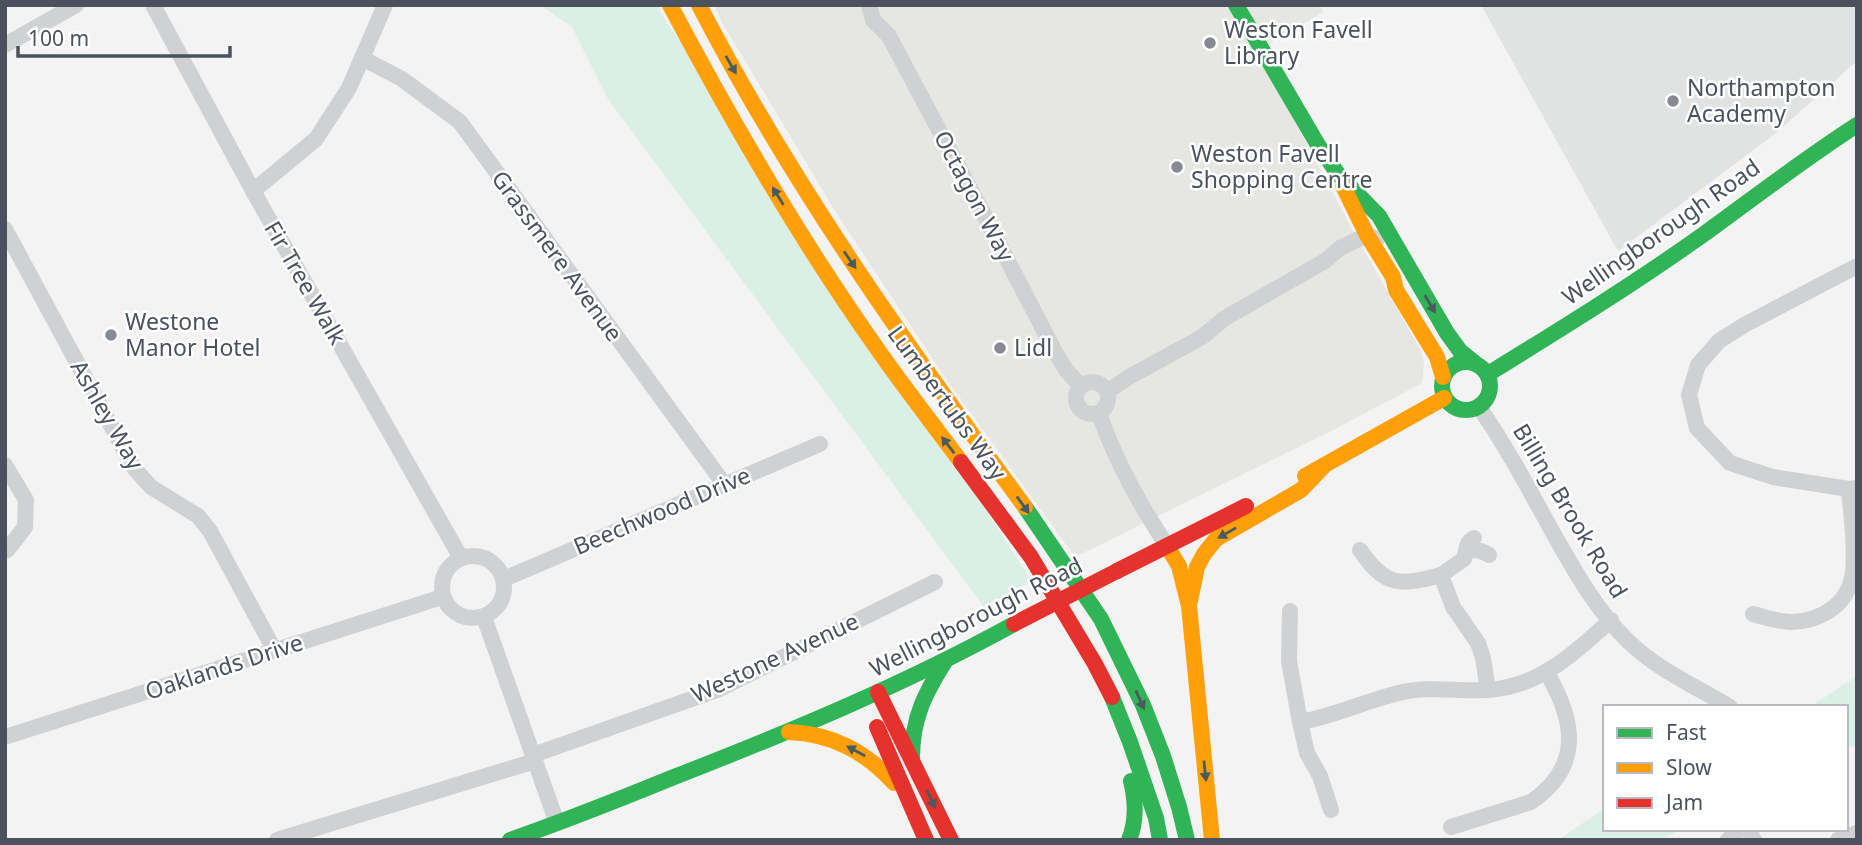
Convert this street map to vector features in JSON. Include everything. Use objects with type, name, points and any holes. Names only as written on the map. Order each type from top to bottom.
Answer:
[{"type":"main road","name":"Lumbertubs Way","points":[[670,5],[711,82],[823,268],[876,347],[1031,557],[1095,664],[1114,701],[1130,742],[1156,818],[1160,840]]},
{"type":"main road","name":"Lumbertubs Way","points":[[699,5],[728,61],[831,232],[1101,619],[1143,705],[1163,756],[1187,840]]},
{"type":"main road","points":[[1236,5],[1318,145],[1338,174],[1380,216],[1456,346],[1481,369],[1490,384],[1490,393],[1479,407],[1464,411],[1449,405],[1441,388],[1448,369],[1465,362],[1481,369]]},
{"type":"main road","name":"Wellingborough Road","points":[[1481,369],[1597,305],[1703,235],[1820,148],[1857,125]]},
{"type":"main road","points":[[1338,174],[1351,205],[1392,277],[1396,290],[1437,358],[1443,377]]},
{"type":"main road","name":"Wellingborough Road","points":[[510,840],[789,732],[946,660],[1323,467],[1444,398]]},
{"type":"main road","points":[[1189,606],[1194,571],[1216,539],[1301,490],[1323,467]]},
{"type":"main road","points":[[1167,546],[1179,566],[1189,606],[1212,840]]},
{"type":"main road","points":[[912,758],[912,736],[917,713],[927,689],[946,660]]},
{"type":"main road","points":[[1095,664],[1134,790],[1136,811],[1134,830],[1129,840]]},
{"type":"main road","points":[[871,695],[912,758],[951,840]]},
{"type":"main road","points":[[871,695],[905,797],[926,840]]},
{"type":"main road","points":[[789,732],[819,735],[843,743],[866,756],[886,773],[905,797]]},
{"type":"street","points":[[5,45],[76,5]]},
{"type":"street","name":"Fir Tree Walk","points":[[153,5],[253,191],[461,558]]},
{"type":"street","points":[[253,191],[316,139],[349,88],[385,5]]},
{"type":"street","name":"Octagon Way","points":[[871,13],[888,36],[1054,350],[1066,370],[1081,386]]},
{"type":"street","name":"Grassmere Avenue","points":[[362,58],[402,79],[460,122],[724,484]]},
{"type":"street","name":"Ashley Way","points":[[5,229],[134,468],[151,487],[198,516],[210,531],[275,651]]},
{"type":"street","points":[[1107,392],[1202,337],[1225,318],[1325,261],[1340,248],[1367,236],[1396,245]]},
{"type":"street","points":[[1753,614],[1789,622],[1812,619],[1829,613],[1845,597],[1853,573],[1853,489],[1773,477],[1730,463],[1697,428],[1689,395],[1698,365],[1719,341],[1857,266]]},
{"type":"street","points":[[1094,382],[1099,384],[1107,392],[1107,406],[1099,413],[1088,414],[1078,406],[1076,396],[1081,386],[1094,382]]},
{"type":"street","name":"Billing Brook Road","points":[[1479,407],[1521,475],[1572,567],[1591,596],[1627,640],[1670,673],[1726,705]]},
{"type":"street","points":[[1099,413],[1110,444],[1167,546]]},
{"type":"street","name":"Beechwood Drive","points":[[504,579],[820,444]]},
{"type":"street","points":[[5,465],[26,500],[25,527],[5,551]]},
{"type":"street","points":[[1360,550],[1371,566],[1384,577],[1398,582],[1416,582],[1441,575],[1464,559],[1470,545],[1473,550],[1482,550],[1489,555]]},
{"type":"street","points":[[461,558],[483,558],[493,563],[504,579],[503,598],[497,608],[484,617],[462,617],[452,612],[442,597],[443,576],[449,566],[461,558]]},
{"type":"street","points":[[1441,575],[1453,607],[1478,643],[1488,690]]},
{"type":"street","name":"Westone Avenue","points":[[277,840],[534,758],[717,690],[935,582]]},
{"type":"street","name":"Oaklands Drive","points":[[5,737],[442,597]]},
{"type":"street","points":[[1290,611],[1289,661],[1300,722],[1307,753],[1320,776],[1331,810]]},
{"type":"street","points":[[484,617],[557,823]]},
{"type":"street","points":[[1300,722],[1404,692],[1425,689],[1488,690],[1512,686],[1547,673],[1611,620]]},
{"type":"street","points":[[1451,827],[1531,803],[1557,778],[1570,745],[1569,729],[1559,693],[1547,673]]},
{"type":"street","points":[[1837,840],[1857,833]]},
{"type":"shaded area","name":"Weston Favell Shopping Centre","points":[[714,5],[1320,5],[1323,12],[1257,51],[1421,351],[1424,363],[1422,383],[1335,429],[1075,557],[942,373],[835,211]]},
{"type":"shaded area","name":"Northampton Academy","points":[[1481,5],[1857,5],[1857,61],[1775,134],[1618,251]]},
{"type":"green space","points":[[540,5],[656,5],[1032,581],[984,607],[608,99],[572,27]]},
{"type":"green space","points":[[1857,676],[1857,747],[1848,746],[1848,705],[1813,705]]},
{"type":"green space","points":[[1603,809],[1603,831],[1677,831],[1662,840],[1558,840]]},
{"type":"traffic: fast","points":[[1236,5],[1318,145],[1338,174],[1379,216],[1447,333],[1460,351],[1475,363]]},
{"type":"traffic: fast","points":[[1488,374],[1651,271],[1857,125]]},
{"type":"traffic: fast","points":[[1466,362],[1475,363],[1483,369],[1489,377],[1490,386],[1489,395],[1483,403],[1475,409],[1466,410],[1457,409],[1449,403],[1443,395],[1442,386],[1443,377],[1449,369],[1457,363],[1466,362]]},
{"type":"traffic: fast","points":[[1025,507],[1101,619],[1143,705],[1163,756],[1187,840]]},
{"type":"traffic: fast","points":[[510,840],[613,802],[804,725],[931,667],[1014,624]]},
{"type":"traffic: fast","points":[[912,758],[914,730],[921,706],[946,660]]},
{"type":"traffic: fast","points":[[1112,697],[1156,818],[1160,840]]},
{"type":"traffic: fast","points":[[1129,840],[1135,810],[1131,781]]},
{"type":"traffic: slow","points":[[670,5],[793,222],[886,362],[961,462]]},
{"type":"traffic: slow","points":[[699,5],[811,200],[937,386],[1025,507]]},
{"type":"traffic: slow","points":[[1343,186],[1367,235],[1393,277],[1396,290],[1437,357],[1443,377]]},
{"type":"traffic: slow","points":[[1305,476],[1444,398]]},
{"type":"traffic: slow","points":[[1190,601],[1197,567],[1216,539],[1301,490],[1323,467]]},
{"type":"traffic: slow","points":[[1167,546],[1179,566],[1189,606],[1212,840]]},
{"type":"traffic: slow","points":[[789,732],[819,736],[847,746],[871,762],[894,783]]},
{"type":"traffic: jam","points":[[961,462],[1031,557],[1112,697]]},
{"type":"traffic: jam","points":[[1117,571],[1246,506]]},
{"type":"traffic: jam","points":[[1014,624],[1117,571]]},
{"type":"traffic: jam","points":[[878,692],[951,840]]},
{"type":"traffic: jam","points":[[877,727],[926,840]]},
{"type":"place","name":"Weston Favell Library","points":[[1210,43]]},
{"type":"place","name":"Northampton Academy","points":[[1673,101]]},
{"type":"place","name":"Weston Favell Shopping Centre","points":[[1177,167]]},
{"type":"place","name":"Westone Manor Hotel","points":[[111,335]]},
{"type":"place","name":"Lidl","points":[[1000,348]]}]
